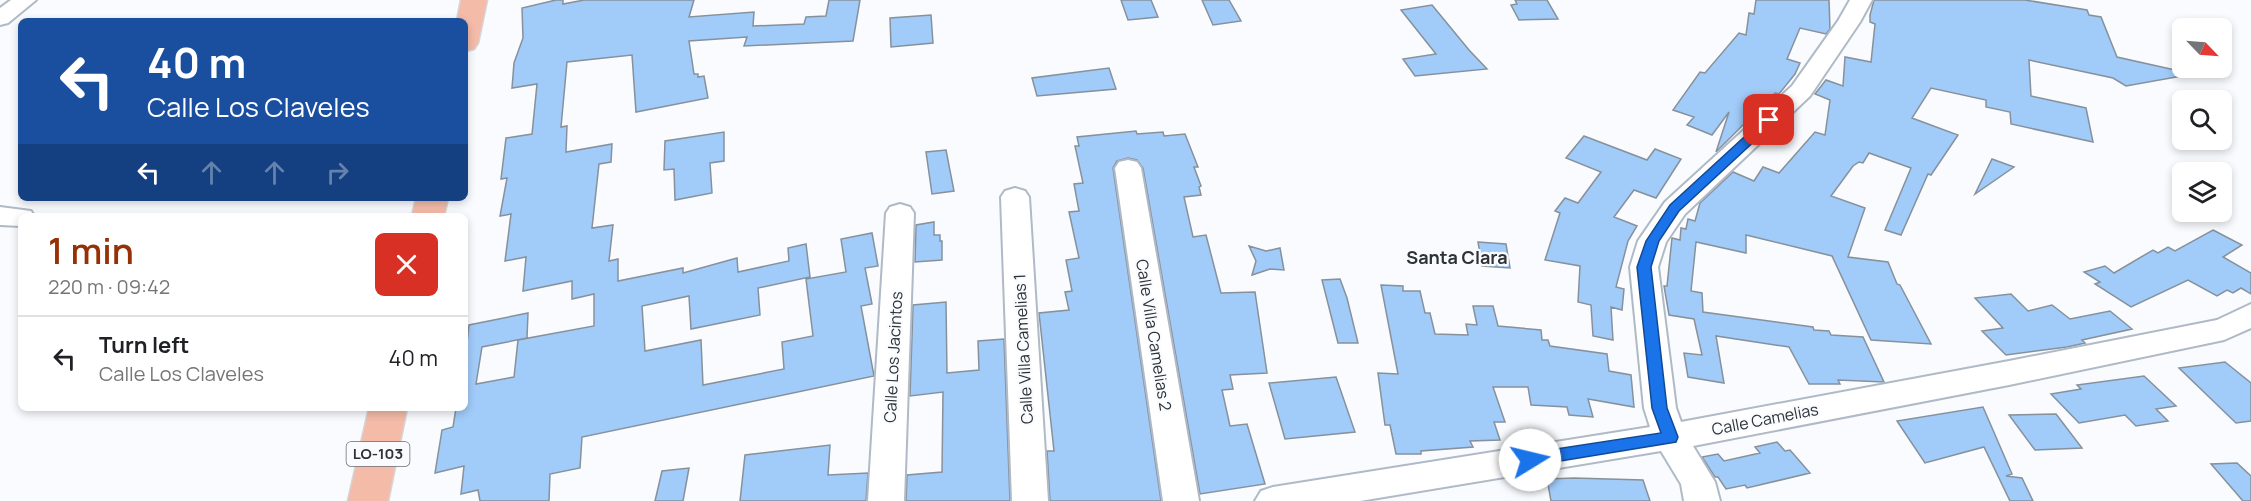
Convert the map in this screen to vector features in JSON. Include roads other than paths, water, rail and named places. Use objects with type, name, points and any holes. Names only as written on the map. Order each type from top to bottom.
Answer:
[{"type":"main road","points":[[468,30],[475,0]]},
{"type":"main road","name":"LO-103","points":[[368,501],[387,411]]},
{"type":"street","points":[[0,18],[25,0]]},
{"type":"street","points":[[1701,501],[1698,482],[1670,437],[1660,408],[1644,267],[1652,241],[1675,208],[1801,91],[1862,0]]},
{"type":"street","name":"Calle Villa Camelias 2","points":[[1128,168],[1180,501]]},
{"type":"street","name":"Calle Villa Camelias 1","points":[[1015,197],[1030,501]]},
{"type":"street","name":"Calle Los Jacintos","points":[[886,501],[900,213]]},
{"type":"street","points":[[0,216],[18,217]]},
{"type":"street","name":"Calle Camelias","points":[[1274,501],[1670,437],[2224,329],[2251,315]]},
{"type":"district","name":"Santa Clara","points":[[1457,258]]}]
